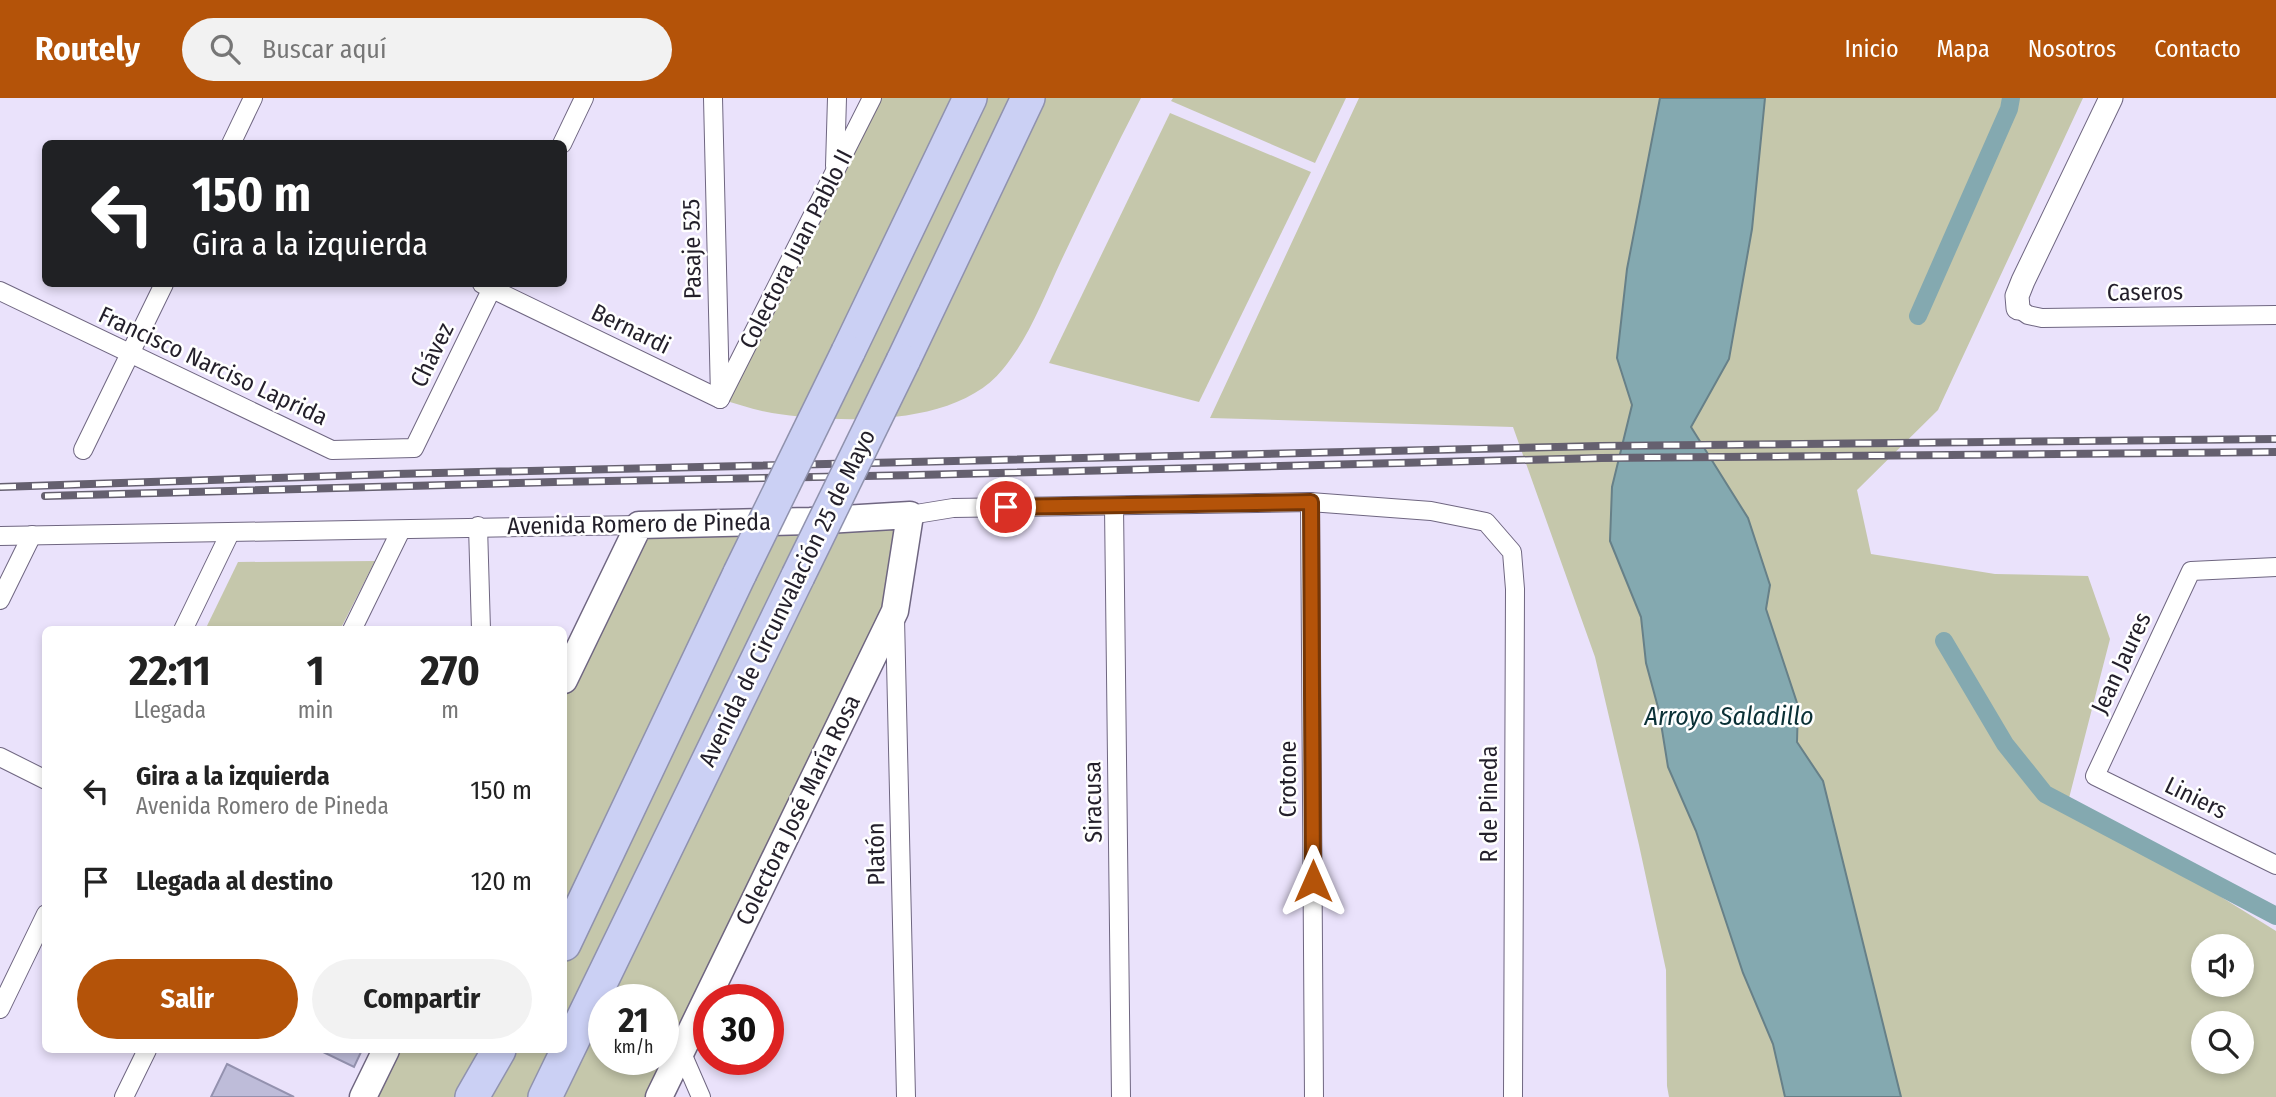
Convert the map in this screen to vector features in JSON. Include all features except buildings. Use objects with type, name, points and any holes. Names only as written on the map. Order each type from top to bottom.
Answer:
[{"type":"highway","name":"Avenida de Circunvalación 25 de Mayo","points":[[569,932],[970,98]]},
{"type":"highway","name":"Avenida de Circunvalación 25 de Mayo","points":[[567,1052],[1028,98]]},
{"type":"highway","points":[[472,1097],[497,1053]]},
{"type":"highway","points":[[489,1097],[511,1053]]},
{"type":"highway","name":"Avenida de Circunvalación 25 de Mayo","points":[[545,1097],[566,1053]]},
{"type":"main road","name":"Avenida Romero de Pineda","points":[[639,525],[810,521],[910,515]]},
{"type":"main road","name":"Colectora José María Rosa","points":[[659,1097],[895,611],[910,515]]},
{"type":"main road","points":[[567,674],[639,525]]},
{"type":"main road","points":[[363,1097],[385,1053]]},
{"type":"street","points":[[234,140],[253,98]]},
{"type":"street","points":[[564,140],[584,98]]},
{"type":"street","name":"Pasaje 525","points":[[713,98],[720,399]]},
{"type":"street","points":[[835,173],[837,98]]},
{"type":"street","name":"Colectora Juan Pablo II","points":[[720,399],[872,98]]},
{"type":"street","points":[[2018,308],[2017,296],[2023,281],[2111,98]]},
{"type":"street","points":[[83,450],[163,287]]},
{"type":"street","name":"Chávez","points":[[414,448],[488,287]]},
{"type":"street","name":"Bernardi","points":[[493,287],[720,399]]},
{"type":"street","name":"Francisco Narciso Laprida","points":[[0,291],[332,450],[414,448]]},
{"type":"street","name":"Caseros","points":[[2018,308],[2028,315],[2042,318],[2276,315]]},
{"type":"street","name":"Avenida Romero de Pineda","points":[[910,515],[953,508],[1311,502],[1431,511],[1486,522]]},
{"type":"street","name":"Crotone","points":[[1311,502],[1314,1097]]},
{"type":"street","name":"Siracusa","points":[[1114,506],[1121,1097]]},
{"type":"street","name":"R de Pineda","points":[[1486,522],[1512,552],[1515,589],[1513,1097]]},
{"type":"street","name":"Avenida Romero de Pineda","points":[[0,536],[639,525]]},
{"type":"street","points":[[478,526],[481,626]]},
{"type":"street","points":[[354,626],[401,530]]},
{"type":"street","points":[[185,626],[230,533]]},
{"type":"street","points":[[0,600],[32,536]]},
{"type":"street","name":"Jean Jaures","points":[[2095,776],[2192,571],[2276,567]]},
{"type":"street","name":"Platón","points":[[895,611],[906,1097]]},
{"type":"street","points":[[0,757],[42,778]]},
{"type":"street","name":"Liniers","points":[[2095,776],[2276,865]]},
{"type":"street","points":[[0,1009],[42,922]]},
{"type":"street","points":[[681,1051],[701,1097]]},
{"type":"street","points":[[124,1097],[146,1053]]},
{"type":"shaded area","points":[[872,98],[1141,98],[1028,331],[1003,369],[982,388],[956,402],[927,411],[862,419],[830,419],[772,413],[720,399]]},
{"type":"shaded area","points":[[1173,98],[1346,98],[1315,163],[1171,101]]},
{"type":"shaded area","points":[[1359,98],[1660,98],[1627,269],[1617,358],[1632,405],[1612,487],[1610,541],[1641,617],[1646,663],[1659,711],[1668,767],[1696,831],[1743,973],[1773,1044],[1785,1097],[1669,1097],[1666,970],[1639,845],[1595,657],[1513,427],[1210,418]]},
{"type":"shaded area","points":[[1765,98],[2083,98],[1938,410],[1857,490],[1871,554],[1995,574],[2088,576],[2110,639],[2068,802],[2276,931],[2276,1097],[1901,1097],[1823,781],[1797,742],[1798,706],[1766,609],[1770,584],[1691,427],[1729,359],[1752,229]]},
{"type":"shaded area","points":[[1170,113],[1311,172],[1199,402],[1049,363]]},
{"type":"shaded area","points":[[910,515],[895,611],[714,984],[693,984],[693,1027],[679,1056],[679,984],[588,984],[588,1075],[670,1075],[659,1097],[363,1097],[385,1053],[567,1053],[567,674],[639,525]]},
{"type":"shaded area","points":[[375,561],[342,626],[207,626],[238,562]]},
{"type":"water","name":"Arroyo Saladillo","points":[[1660,98],[1765,98],[1752,229],[1729,359],[1691,427],[1748,518],[1770,585],[1766,609],[1798,706],[1797,742],[1823,781],[1901,1097],[1785,1097],[1773,1044],[1743,973],[1696,831],[1668,767],[1659,711],[1646,663],[1641,617],[1610,541],[1612,487],[1632,405],[1617,358],[1627,269]]},
{"type":"waterway","points":[[1918,316],[2009,109],[2011,98]]},
{"type":"waterway","points":[[1944,641],[2005,744],[2045,794],[2276,916]]},
{"type":"railway","points":[[0,487],[396,474],[1600,446],[2276,439]]},
{"type":"railway","points":[[45,496],[1601,458],[2276,452]]},
{"type":"route","points":[[1006,507],[1311,502],[1313,881]]}]
